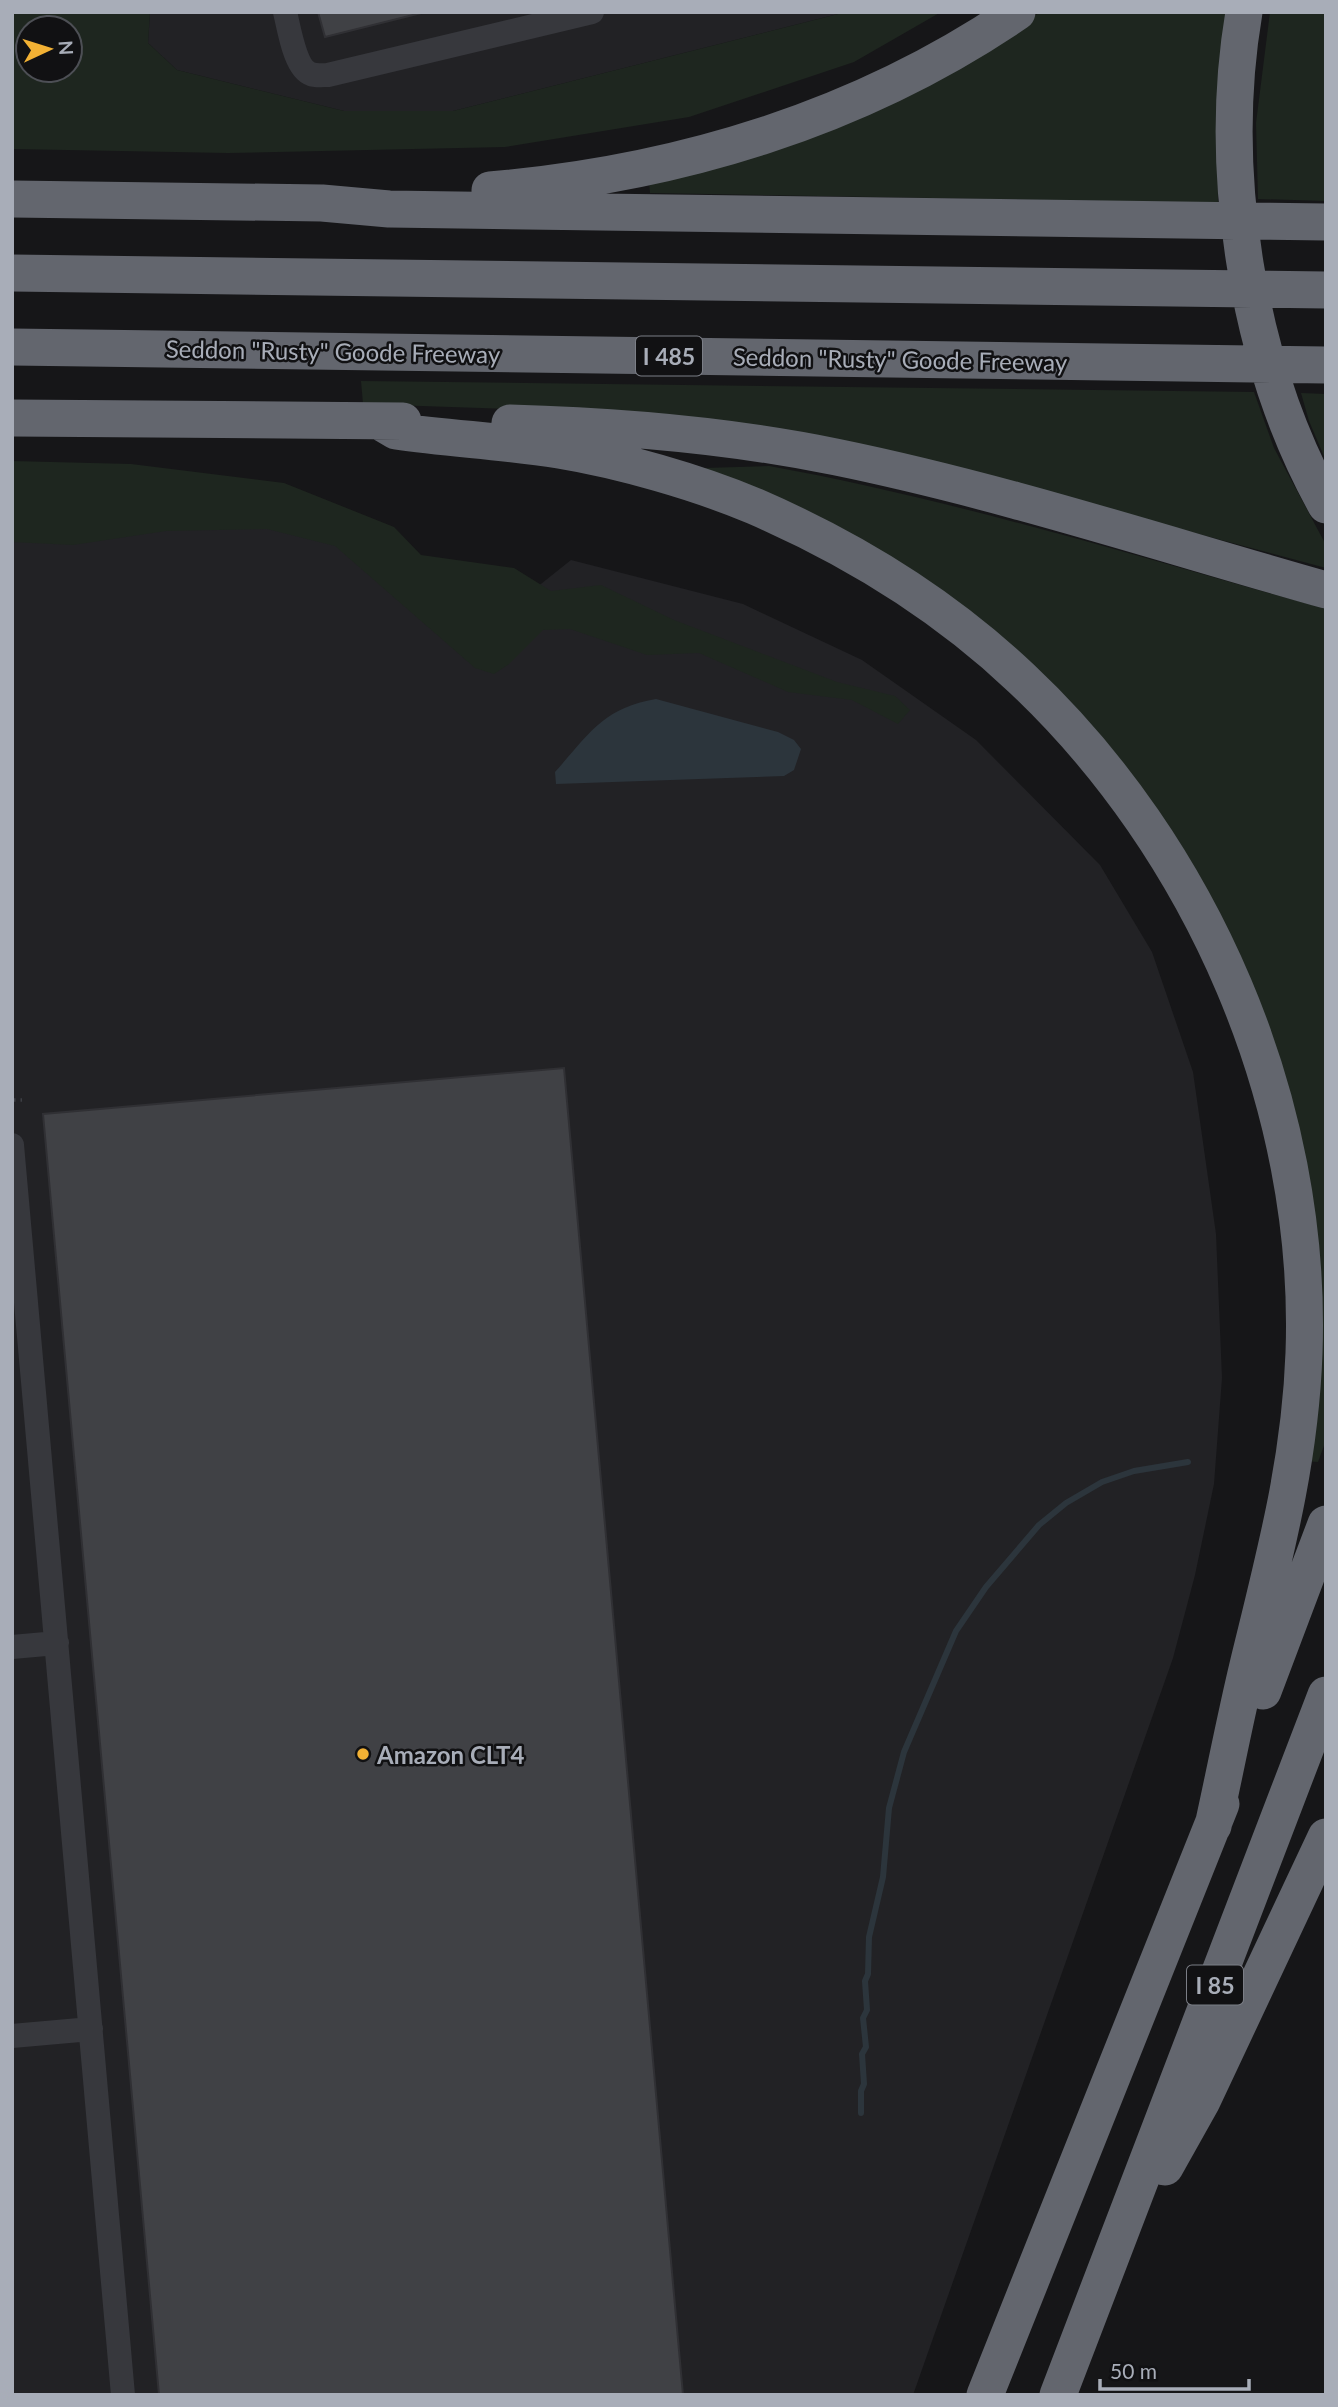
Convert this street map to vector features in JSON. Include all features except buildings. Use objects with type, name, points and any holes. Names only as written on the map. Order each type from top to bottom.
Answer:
[{"type":"highway","points":[[322,203],[388,193],[490,190],[555,184],[660,165],[733,146],[800,124],[873,95],[934,63],[1017,12]]},
{"type":"highway","points":[[1244,12],[1235,92],[1234,162],[1245,262],[1257,323],[1292,432],[1326,505]]},
{"type":"highway","points":[[12,199],[322,203],[389,209],[1326,222]]},
{"type":"highway","points":[[12,273],[1326,290]]},
{"type":"highway","name":"Seddon \"Rusty\" Goode Freeway","points":[[12,347],[1326,365]]},
{"type":"highway","points":[[12,418],[379,421],[606,427],[713,437],[834,456],[992,493],[1326,590]]},
{"type":"highway","points":[[379,421],[396,431],[558,450],[653,473],[751,505],[872,566],[923,598],[1020,677],[1103,768],[1167,856],[1227,967],[1251,1027],[1270,1087],[1296,1215],[1303,1283],[1301,1416],[1293,1474],[1278,1551],[1244,1682],[1213,1826]]},
{"type":"highway","name":"I 85","points":[[985,2395],[1213,1826],[1326,1524]]},
{"type":"highway","name":"I 85","points":[[1058,2395],[1326,1695]]},
{"type":"highway","points":[[1104,2274],[1202,2101],[1326,1837]]},
{"type":"lane","points":[[285,12],[302,69],[311,74],[328,75],[592,12]]},
{"type":"lane","points":[[12,1144],[123,2395]]},
{"type":"lane","points":[[12,1647],[57,1643]]},
{"type":"lane","points":[[12,2036],[91,2029]]},
{"type":"path","points":[[12,1100],[22,1100]]},
{"type":"shaded area","points":[[12,12],[150,12],[148,43],[177,70],[344,111],[453,111],[846,12],[941,12],[854,62],[689,117],[505,147],[228,153],[12,149]]},
{"type":"shaded area","points":[[150,12],[846,12],[453,111],[344,111],[177,70],[148,43]]},
{"type":"shaded area","points":[[1040,12],[1227,12],[1217,104],[1218,203],[650,193],[649,180],[1010,34]]},
{"type":"shaded area","points":[[1270,12],[1326,12],[1326,201],[1258,199],[1256,123]]},
{"type":"shaded area","points":[[361,381],[1254,392],[1274,448],[1326,545],[1326,568],[940,465],[569,411],[363,404]]},
{"type":"shaded area","points":[[1301,393],[1326,394],[1326,461],[1309,421]]},
{"type":"shaded area","points":[[12,461],[131,464],[284,483],[394,527],[421,555],[514,568],[551,591],[601,585],[674,620],[837,682],[895,696],[910,710],[898,724],[852,700],[788,692],[699,653],[647,655],[570,629],[543,630],[509,664],[494,674],[475,668],[335,546],[267,529],[166,531],[73,545],[12,542]]},
{"type":"shaded area","points":[[769,466],[979,513],[1326,609],[1326,1440],[1318,1462],[1304,1461],[1300,1140],[1072,712],[704,468]]},
{"type":"shaded area","points":[[12,513],[336,521],[478,634],[571,560],[743,604],[862,660],[976,740],[1100,865],[1152,952],[1193,1072],[1216,1234],[1222,1378],[1214,1484],[1195,1575],[1173,1658],[913,2395],[12,2395]]},
{"type":"shaded area","points":[[656,699],[778,732],[794,740],[801,749],[794,770],[784,776],[556,784],[555,772],[598,725],[623,709]]},
{"type":"waterway","points":[[861,2113],[861,2091],[864,2084],[862,2054],[866,2047],[863,2018],[867,2010],[865,1981],[868,1974],[869,1937],[883,1877],[889,1808],[904,1752],[956,1631],[986,1587],[1039,1525],[1066,1503],[1102,1482],[1134,1471],[1188,1462]]},
{"type":"place","name":"Amazon CLT4","points":[[363,1754]]}]
